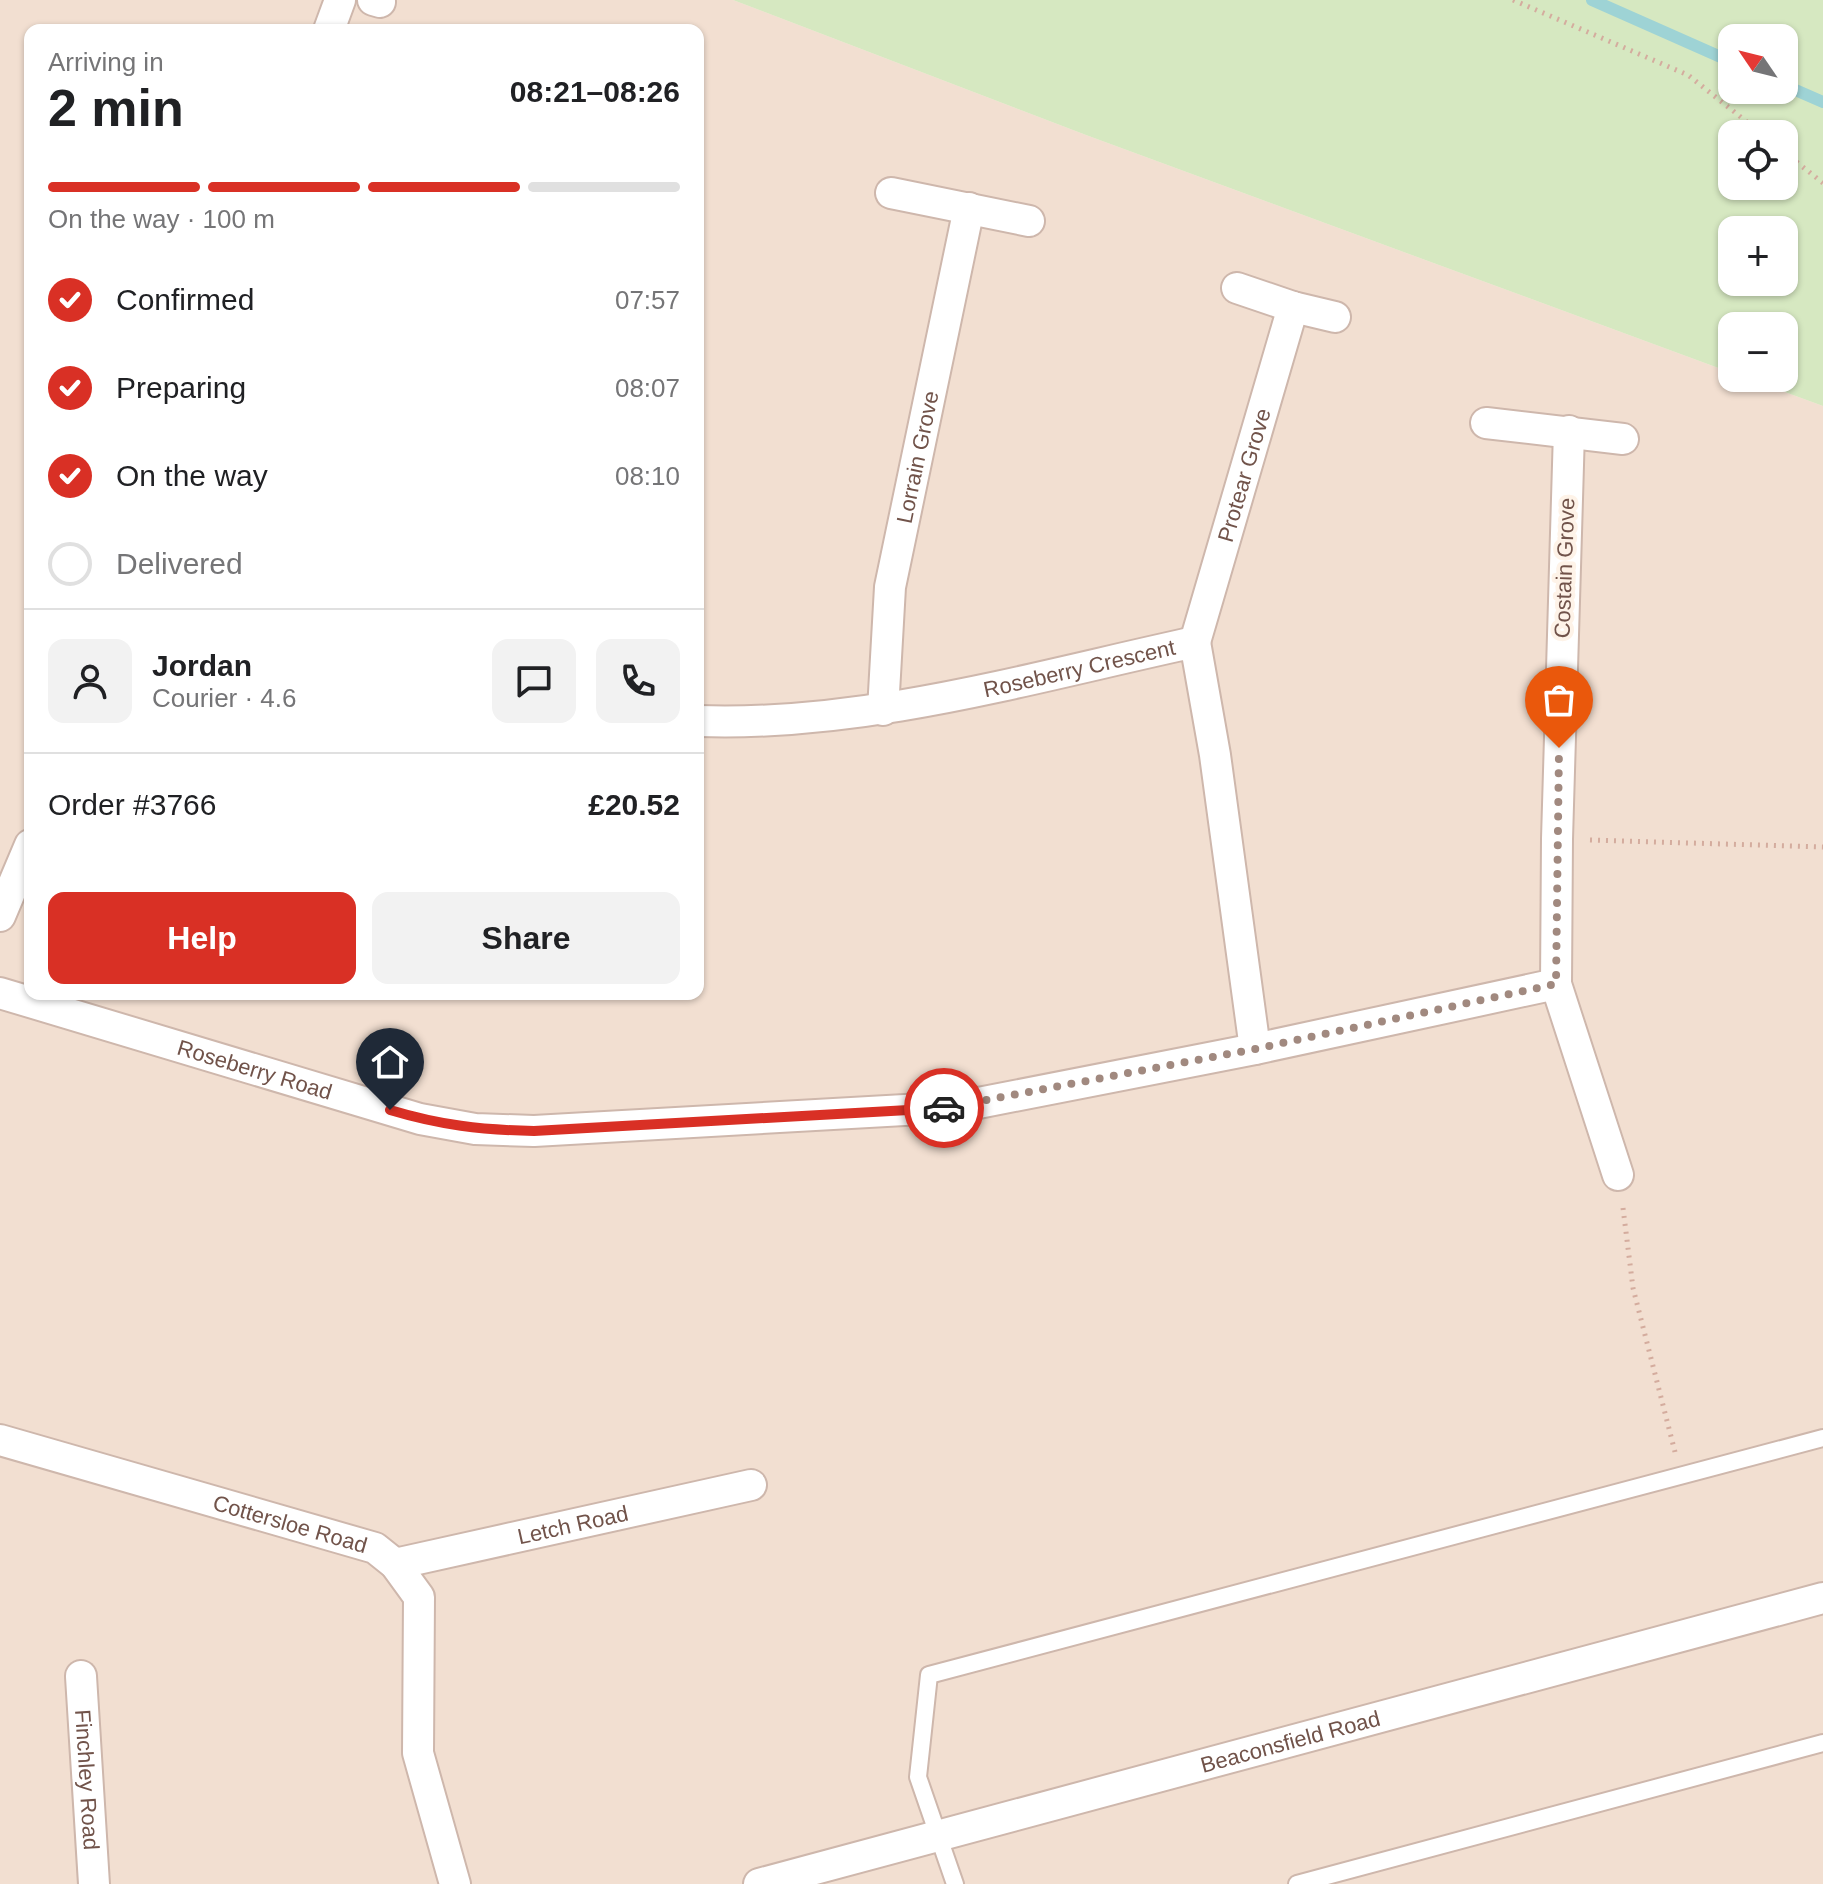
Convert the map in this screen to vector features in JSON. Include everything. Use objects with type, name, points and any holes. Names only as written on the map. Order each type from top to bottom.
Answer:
[{"type":"street","points":[[331,24],[340,0]]},
{"type":"street","points":[[891,193],[1029,221]]},
{"type":"street","name":"Lorrain Grove","points":[[883,710],[890,587],[969,208]]},
{"type":"street","points":[[1237,288],[1335,317]]},
{"type":"street","name":"Protear Grove","points":[[1195,642],[1293,307]]},
{"type":"street","points":[[1486,423],[1623,439]]},
{"type":"street","name":"Costain Grove","points":[[1569,431],[1557,839],[1556,984],[1618,1175]]},
{"type":"street","name":"Roseberry Crescent","points":[[704,721],[744,722],[883,710],[1195,642],[1215,755],[1255,1049]]},
{"type":"street","points":[[0,916],[24,859]]},
{"type":"street","name":"Roseberry Road","points":[[0,993],[420,1119],[475,1129],[534,1131],[958,1107],[1255,1049],[1556,984]]},
{"type":"street","name":"Cottersloe Road","points":[[0,1440],[375,1548],[395,1564],[419,1597],[418,1753],[455,1884]]},
{"type":"street","name":"Letch Road","points":[[395,1564],[751,1485]]},
{"type":"street","name":"Beaconsfield Road","points":[[759,1884],[1823,1598]]},
{"type":"street","name":"Finchley Road","points":[[81,1676],[94,1884]]},
{"type":"lane","points":[[955,1884],[918,1777],[929,1675],[1823,1438]]},
{"type":"lane","points":[[1297,1884],[1823,1743]]},
{"type":"path","points":[[1513,0],[1688,75],[1744,120]]},
{"type":"path","points":[[1798,163],[1823,183]]},
{"type":"path","points":[[1557,839],[1823,847]]},
{"type":"path","points":[[1618,1175],[1633,1288],[1681,1476]]},
{"type":"shaded area","points":[[0,0],[733,0],[1086,135],[1718,368],[1718,392],[1785,392],[1823,406],[1823,1884],[0,1884]]},
{"type":"green space","points":[[733,0],[1823,0],[1823,406],[1785,392],[1798,392],[1798,312],[1718,312],[1718,368],[1086,135]]},
{"type":"waterway","points":[[1592,0],[1718,56]]},
{"type":"waterway","points":[[1798,91],[1823,102]]},
{"type":"way so far","points":[[944,1108],[1255,1049],[1556,984],[1559,748]]},
{"type":"route","points":[[390,1110],[475,1129],[534,1131],[944,1108]]}]
